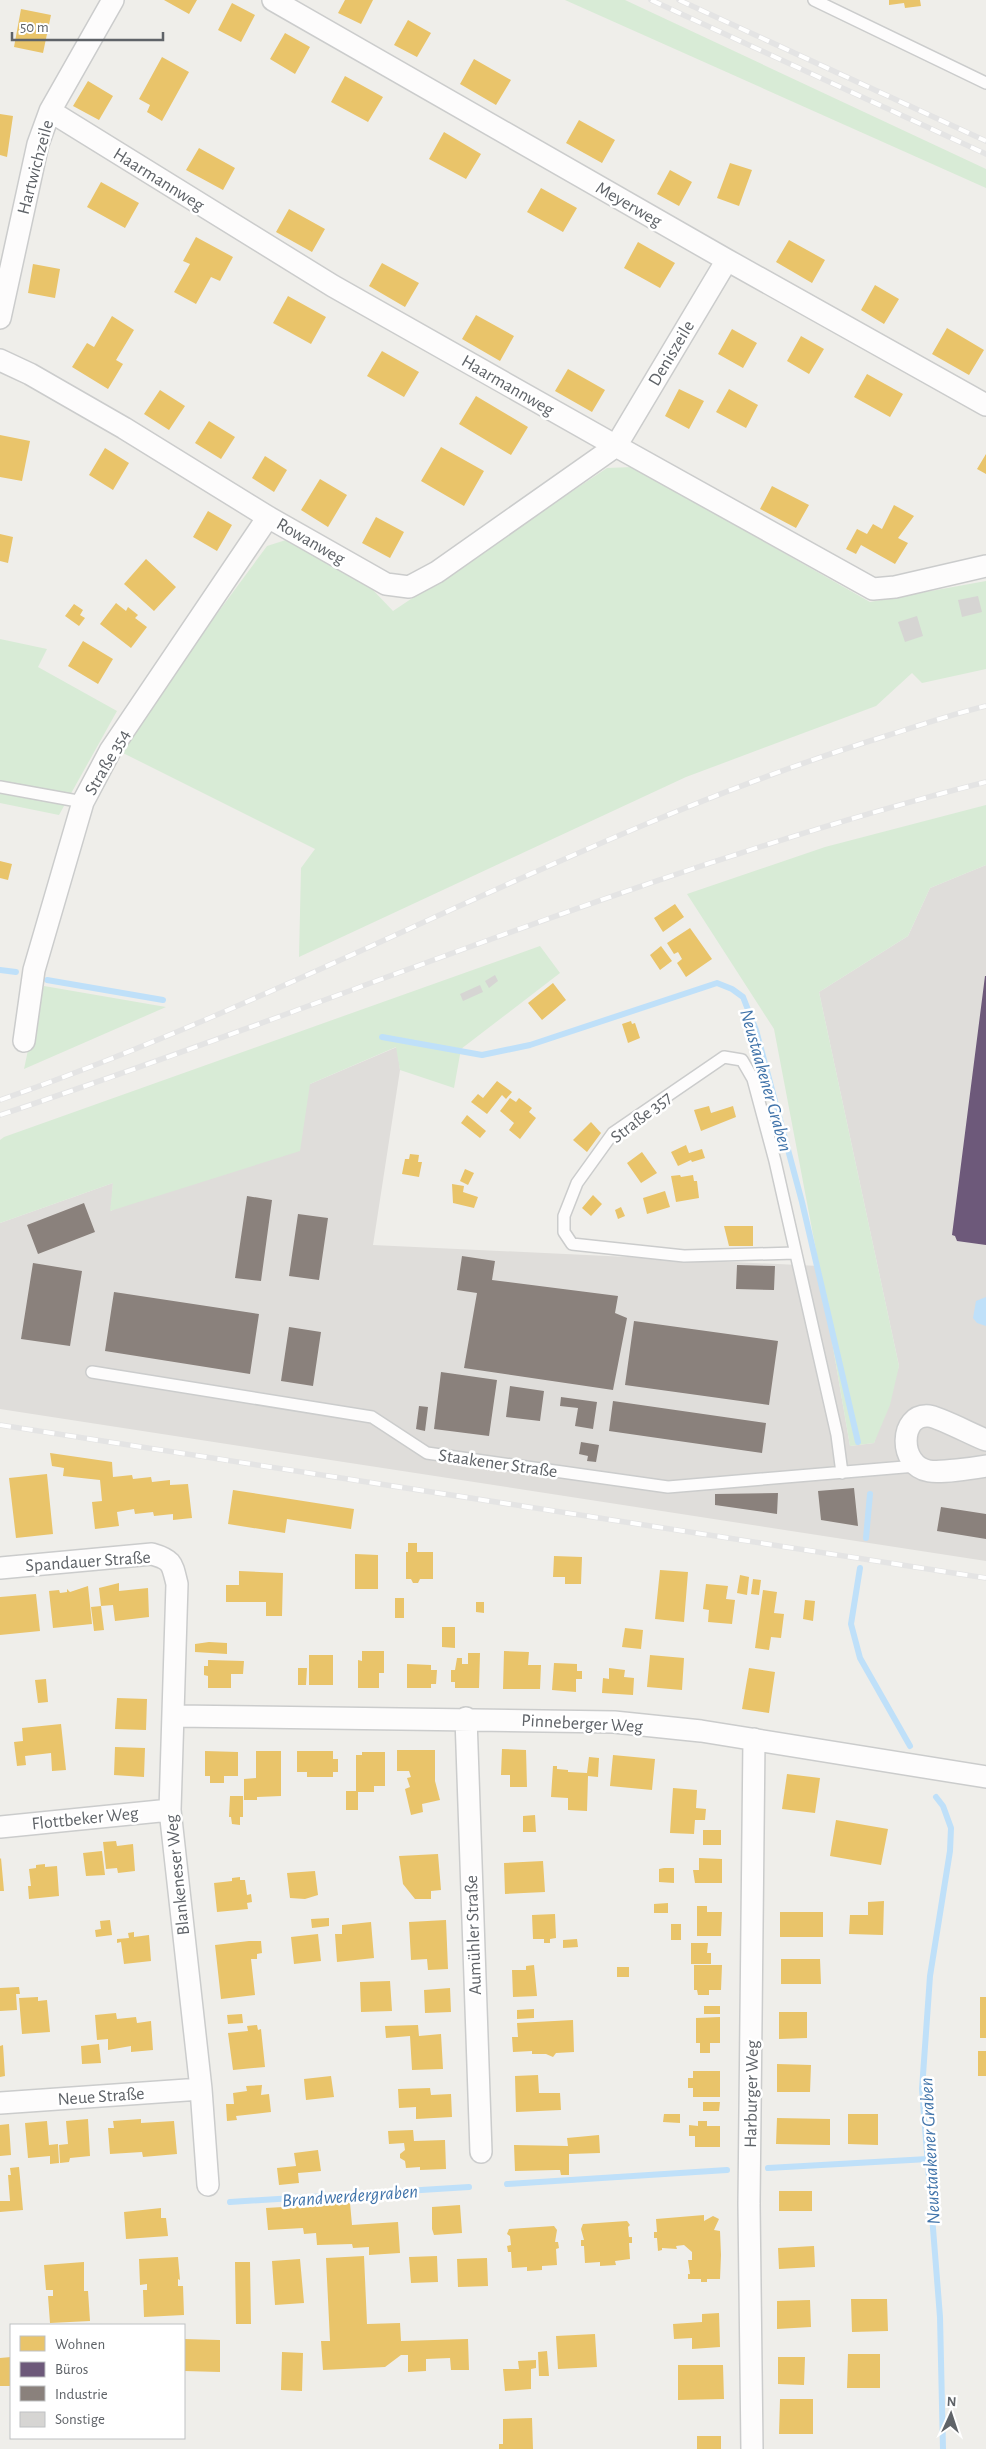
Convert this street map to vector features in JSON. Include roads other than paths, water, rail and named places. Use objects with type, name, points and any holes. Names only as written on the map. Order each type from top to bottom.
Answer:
[{"type":"street","name":"Hartwichzeile","points":[[0,318],[38,144],[50,111],[112,0]]},
{"type":"street","name":"Meyerweg","points":[[273,0],[727,260],[986,405]]},
{"type":"street","name":"Haarmannweg","points":[[50,111],[333,286],[616,446],[873,588],[895,587],[986,566]]},
{"type":"street","name":"Deniszeile","points":[[616,446],[727,260]]},
{"type":"street","name":"Rowanweg","points":[[0,360],[30,374],[124,428],[268,517],[386,584],[409,587],[436,572],[616,446]]},
{"type":"street","name":"Straße 354","points":[[24,1041],[34,970],[83,802],[110,751],[268,517]]},
{"type":"street","points":[[916,1466],[907,1456],[906,1442],[908,1428],[916,1419],[929,1416],[986,1440]]},
{"type":"street","name":"Staakener Straße","points":[[916,1466],[929,1471],[986,1466]]},
{"type":"street","name":"Spandauer Straße","points":[[0,1568],[152,1554],[166,1558],[172,1564]]},
{"type":"street","name":"Blankeneser Weg","points":[[172,1564],[177,1584],[170,1810],[202,2089],[208,2185]]},
{"type":"street","name":"Pinneberger Weg","points":[[174,1716],[466,1718],[614,1722],[754,1739],[986,1777]]},
{"type":"street","name":"Aumühler Straße","points":[[466,1718],[481,2152]]},
{"type":"street","name":"Harburger Weg","points":[[752,2449],[750,2204],[754,1739]]},
{"type":"street","name":"Flottbeker Weg","points":[[0,1827],[170,1810]]},
{"type":"street","name":"Neue Straße","points":[[0,2103],[202,2089]]},
{"type":"lane","points":[[814,0],[986,83]]},
{"type":"lane","points":[[0,787],[83,802]]},
{"type":"lane","name":"Straße 357","points":[[795,1253],[684,1256],[572,1244],[564,1232],[564,1216],[577,1183],[613,1133],[724,1057],[742,1060],[754,1079],[795,1253],[837,1435],[842,1473]]},
{"type":"lane","name":"Staakener Straße","points":[[92,1372],[372,1417],[428,1452],[668,1487],[916,1466]]},
{"type":"water","points":[[986,1297],[986,1326],[977,1323],[973,1318],[976,1301]]},
{"type":"waterway","name":"Neustaakener Graben","points":[[0,970],[16,972]]},
{"type":"waterway","name":"Neustaakener Graben","points":[[47,980],[163,1000]]},
{"type":"waterway","name":"Neustaakener Graben","points":[[382,1037],[482,1055],[530,1045],[717,983],[732,989],[743,997],[756,1030],[802,1202],[858,1442]]},
{"type":"waterway","name":"Neustaakener Graben","points":[[866,1538],[870,1494]]},
{"type":"waterway","name":"Neustaakener Graben","points":[[860,1568],[851,1624],[860,1658],[910,1746]]},
{"type":"waterway","name":"Neustaakener Graben","points":[[936,1797],[943,1806],[951,1828],[950,1851],[930,1976],[922,2089],[940,2317],[943,2449]]},
{"type":"waterway","name":"Brandwerdergraben","points":[[768,2168],[928,2159]]},
{"type":"waterway","name":"Brandwerdergraben","points":[[507,2184],[727,2170]]},
{"type":"waterway","name":"Brandwerdergraben","points":[[230,2202],[469,2187]]},
{"type":"railway","points":[[651,0],[986,154]]},
{"type":"railway","points":[[679,0],[986,141]]},
{"type":"railway","points":[[0,1100],[113,1058],[224,1012],[553,864],[663,817],[775,773],[889,735],[986,706]]},
{"type":"railway","points":[[0,1115],[123,1073],[613,896],[860,816],[986,782]]},
{"type":"railway","points":[[0,1425],[986,1578]]}]
